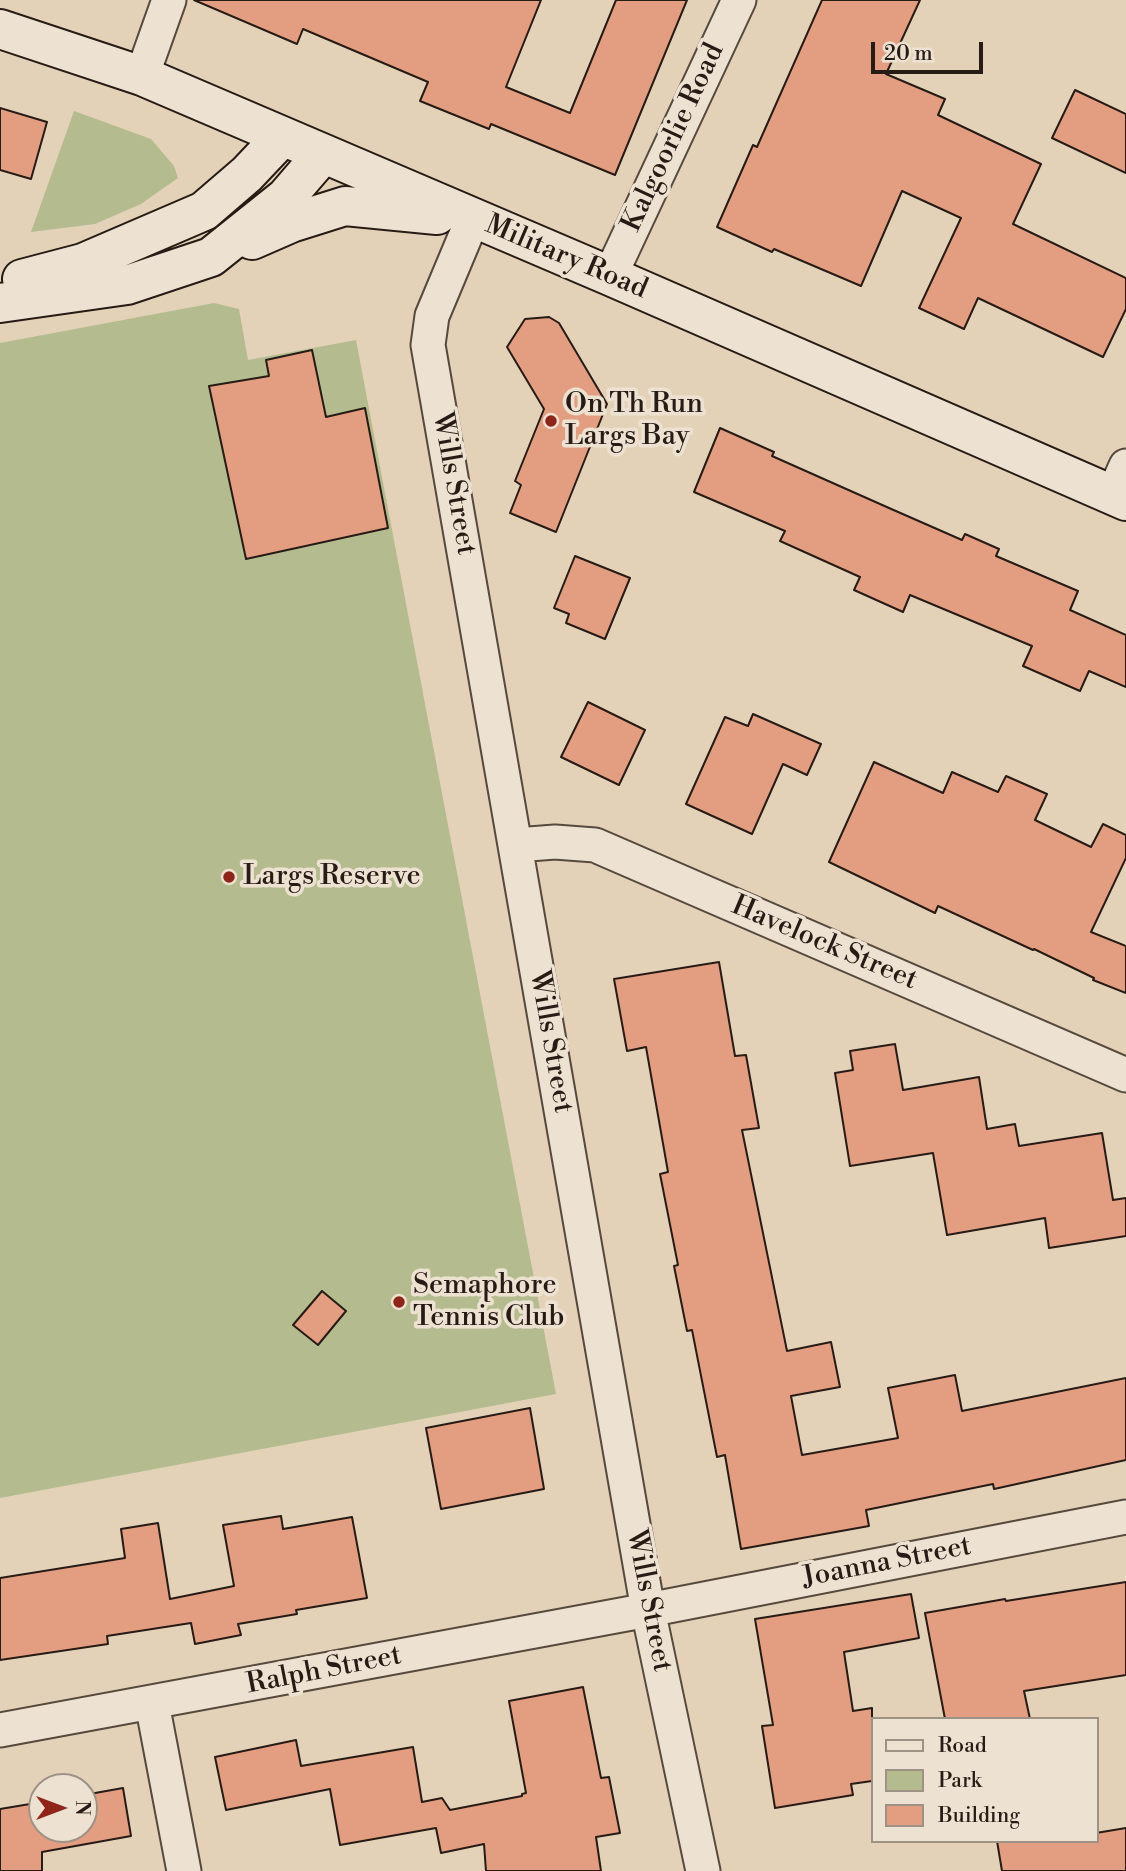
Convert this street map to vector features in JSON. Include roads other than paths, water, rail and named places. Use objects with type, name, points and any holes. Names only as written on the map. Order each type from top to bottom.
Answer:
[{"type":"main road","name":"Military Road","points":[[0,29],[142,76],[610,276],[1122,487]]},
{"type":"main road","points":[[0,284],[83,263],[204,211],[247,174],[282,136]]},
{"type":"main road","points":[[211,257],[286,197],[323,154]]},
{"type":"main road","points":[[0,303],[127,285],[211,257],[291,223],[345,206],[473,218]]},
{"type":"street","points":[[142,76],[169,0]]},
{"type":"street","name":"Kalgoorlie Road","points":[[610,276],[739,0]]},
{"type":"street","name":"Wills Street","points":[[473,218],[432,316],[428,345],[648,1610],[703,1871]]},
{"type":"street","name":"Havelock Street","points":[[516,845],[555,842],[595,845],[1126,1075]]},
{"type":"street","name":"Joanna Street","points":[[648,1610],[1126,1517]]},
{"type":"street","name":"Ralph Street","points":[[0,1730],[648,1610]]},
{"type":"street","points":[[152,1703],[184,1871]]},
{"type":"place","name":"On Th Run Largs Bay","points":[[551,421]]},
{"type":"place","name":"Largs Reserve","points":[[229,877]]},
{"type":"place","name":"Semaphore Tennis Club","points":[[399,1302]]}]
